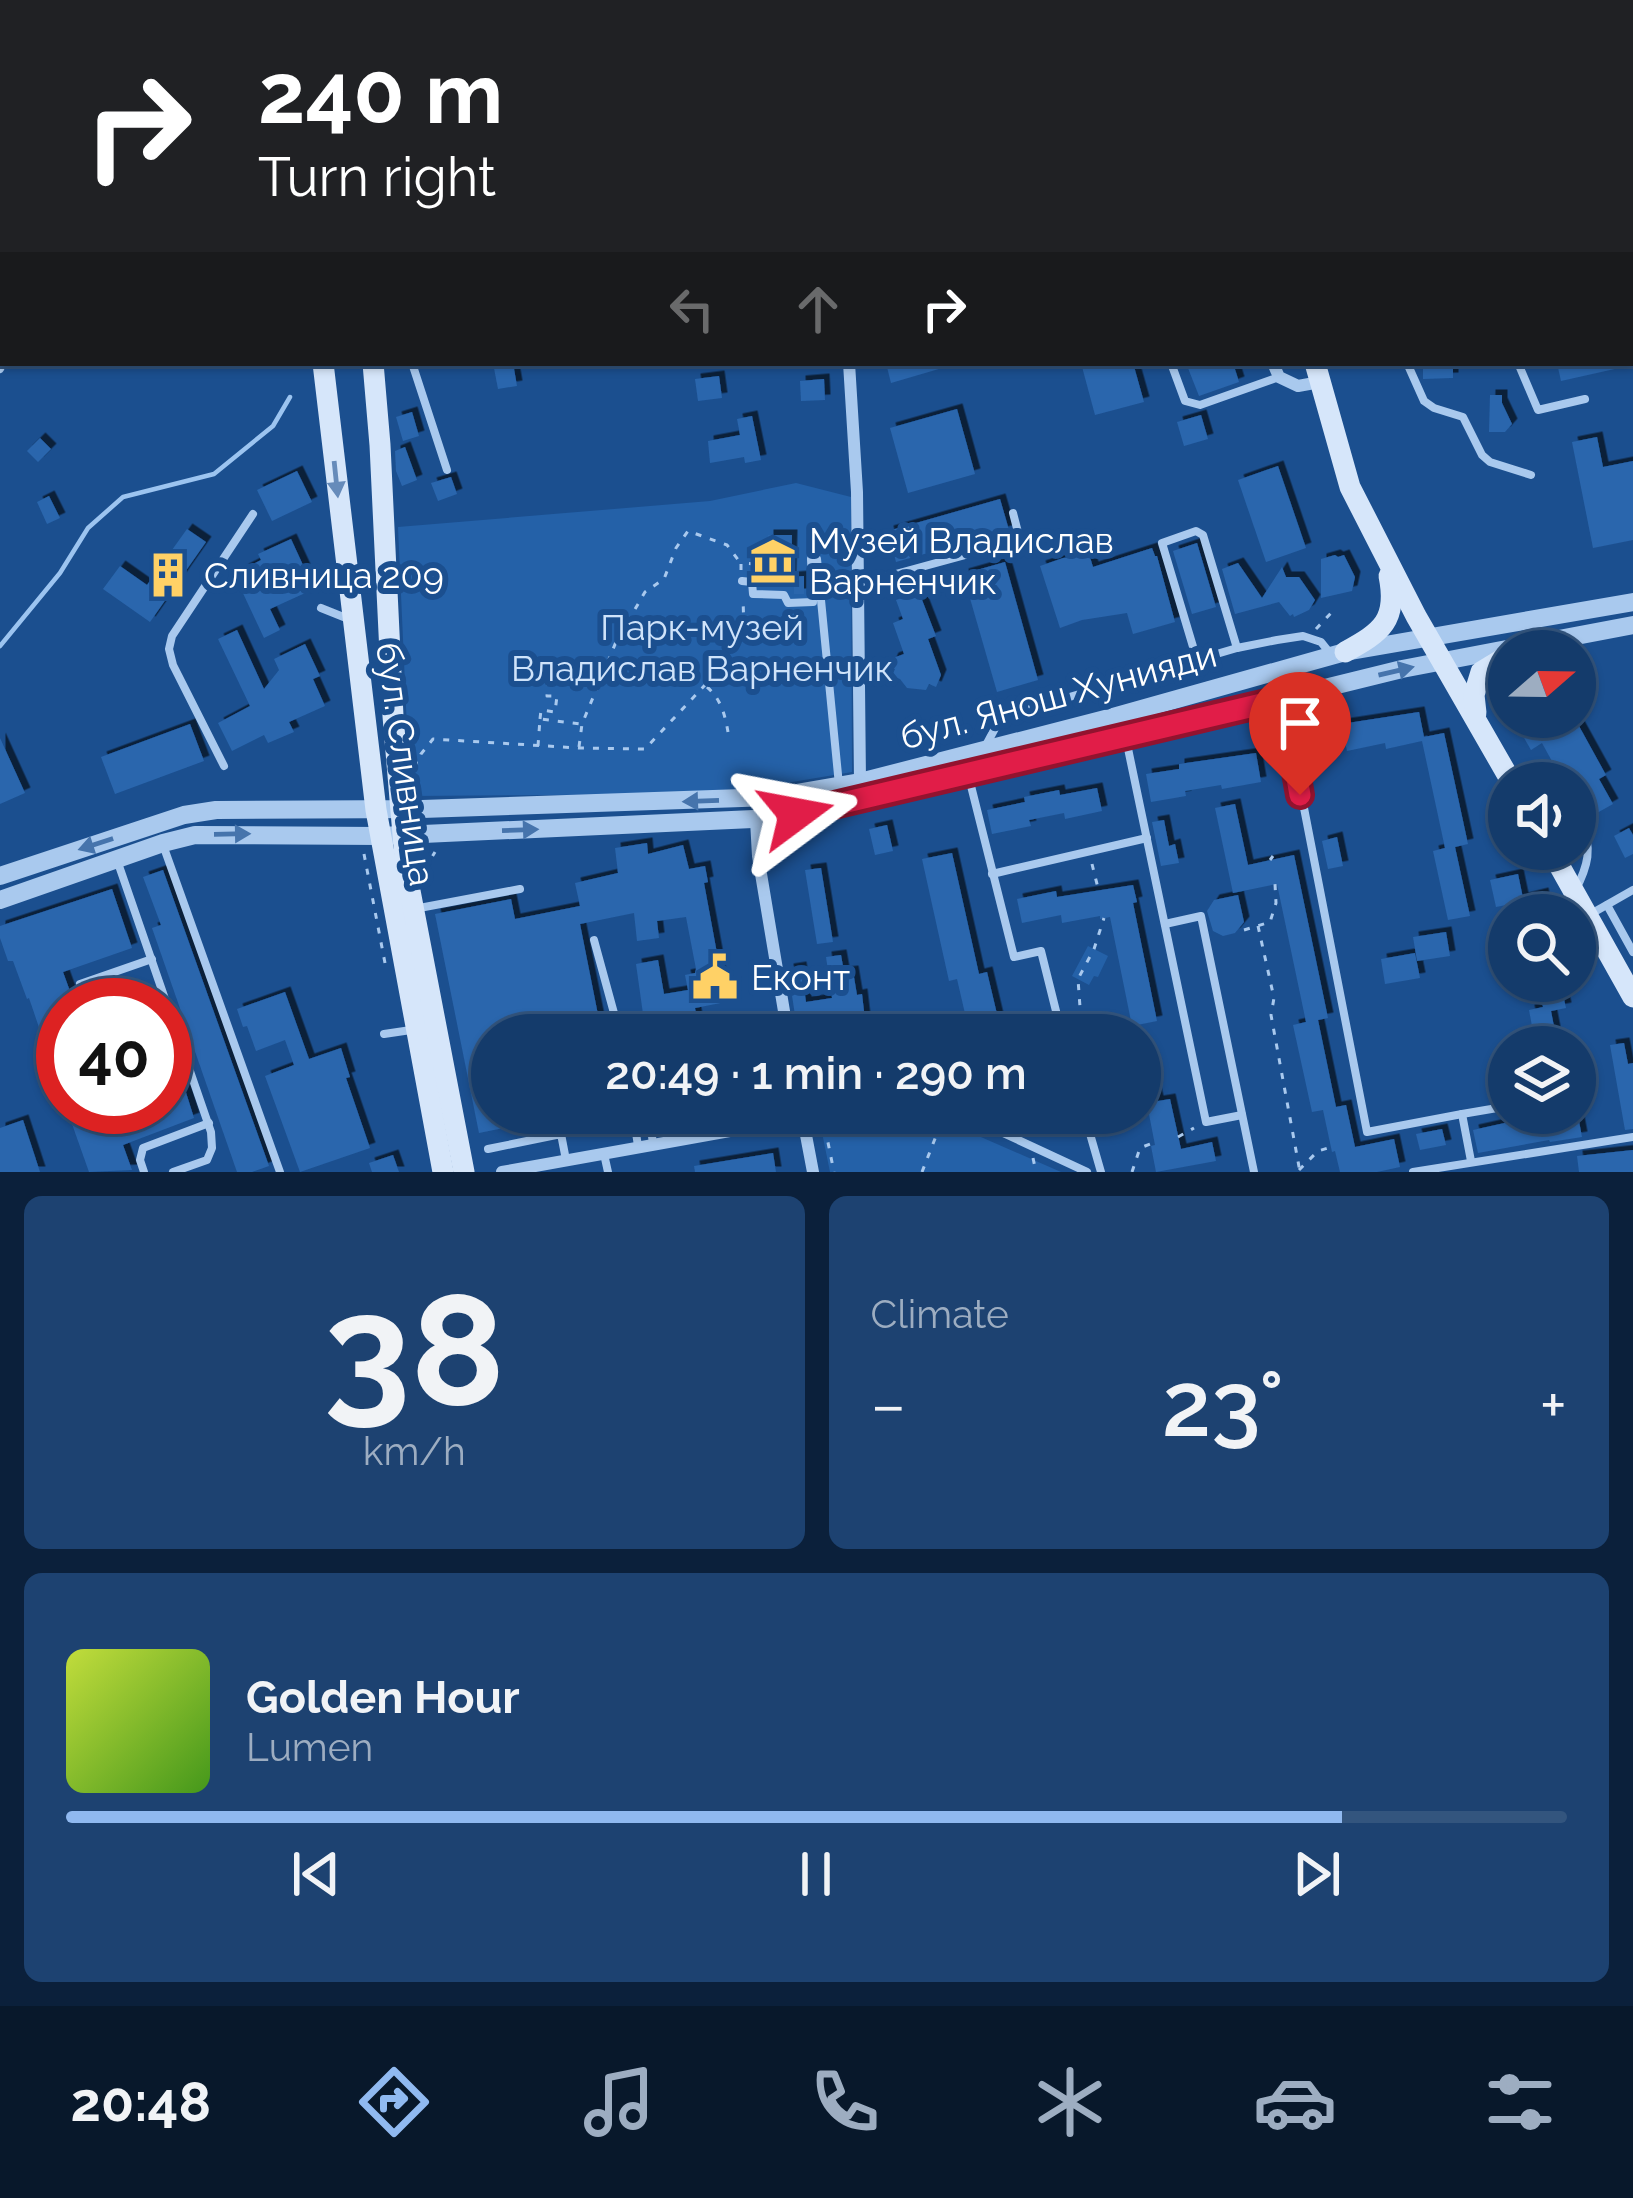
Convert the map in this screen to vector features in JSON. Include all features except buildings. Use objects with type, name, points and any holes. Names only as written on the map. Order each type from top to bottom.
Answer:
[{"type":"main road","name":"бул. Сливница","points":[[323,366],[376,810],[443,1172]]},
{"type":"main road","name":"бул. Сливница","points":[[374,366],[400,809],[382,840]]},
{"type":"main road","points":[[1318,372],[1350,487],[1384,557],[1501,762]]},
{"type":"main road","points":[[1339,654],[1371,638],[1390,613],[1394,598],[1384,557]]},
{"type":"main road","points":[[1477,719],[1474,695],[1481,672],[1488,668]]},
{"type":"main road","name":"бул. Сливница","points":[[382,840],[412,909],[464,1172]]},
{"type":"main road","points":[[1562,870],[1575,892],[1597,910],[1633,998]]},
{"type":"street","points":[[849,366],[857,493],[860,782]]},
{"type":"street","points":[[1276,370],[1298,386],[1318,372]]},
{"type":"street","name":"бул. Янош Хунияди","points":[[0,876],[184,815],[217,810],[743,800],[839,787],[1339,654],[1633,602]]},
{"type":"street","name":"бул. Янош Хунияди","points":[[1596,633],[1633,625]]},
{"type":"street","name":"бул. Янош Хунияди","points":[[0,900],[195,836],[382,840],[796,814],[1442,660],[1488,653]]},
{"type":"street","points":[[756,820],[784,1014]]},
{"type":"street","points":[[502,1172],[705,1134]]},
{"type":"street","points":[[806,1134],[813,1172]]},
{"type":"lane","points":[[413,366],[447,470]]},
{"type":"lane","points":[[1172,366],[1185,401],[1192,405],[1276,370]]},
{"type":"lane","points":[[1408,366],[1424,401],[1463,417],[1490,462],[1531,475]]},
{"type":"lane","points":[[1519,366],[1538,410],[1585,399]]},
{"type":"lane","points":[[858,585],[1020,540],[1013,513]]},
{"type":"lane","points":[[224,766],[169,650],[172,636],[254,514]]},
{"type":"lane","points":[[1197,660],[1162,543],[1196,531],[1203,535],[1237,648]]},
{"type":"lane","points":[[742,580],[752,582],[753,594],[784,595],[788,603],[813,602],[811,559],[818,559],[839,787]]},
{"type":"lane","points":[[321,608],[353,620]]},
{"type":"lane","points":[[983,750],[1000,717],[1237,648],[1303,636],[1339,654]]},
{"type":"lane","points":[[1283,699],[1367,1132],[1488,1110]]},
{"type":"lane","points":[[1126,737],[1206,1122],[1242,1115]]},
{"type":"lane","points":[[968,774],[1014,957],[1041,951],[1057,1014]]},
{"type":"lane","points":[[992,874],[1147,838]]},
{"type":"lane","points":[[163,843],[280,1172]]},
{"type":"lane","points":[[117,859],[159,978]]},
{"type":"lane","points":[[1575,892],[1586,870]]},
{"type":"lane","points":[[412,909],[520,889]]},
{"type":"lane","points":[[1633,890],[1597,910],[1633,952]]},
{"type":"lane","points":[[1165,924],[1201,916],[1254,1172]]},
{"type":"lane","points":[[594,940],[614,1014]]},
{"type":"lane","points":[[97,978],[152,959]]},
{"type":"lane","points":[[384,1034],[418,1030]]},
{"type":"lane","points":[[172,1172],[207,1160],[212,1141],[192,1074]]},
{"type":"lane","points":[[1462,1114],[1471,1161]]},
{"type":"lane","points":[[144,1172],[143,1148],[208,1123]]},
{"type":"lane","points":[[488,1149],[560,1134],[566,1160]]},
{"type":"lane","points":[[642,1134],[646,1145]]},
{"type":"lane","points":[[646,1145],[647,1134]]},
{"type":"lane","points":[[1005,1134],[1087,1172]]},
{"type":"lane","points":[[1090,1134],[1101,1172]]},
{"type":"lane","points":[[1413,1172],[1633,1137]]},
{"type":"lane","points":[[604,1152],[608,1172]]},
{"type":"path","points":[[404,764],[418,763],[434,739],[579,748],[645,749],[705,686],[744,631],[741,563],[727,544],[688,531],[664,579],[645,592],[616,642],[582,724],[579,748]]},
{"type":"path","points":[[741,563],[754,564]]},
{"type":"path","points":[[1315,630],[1331,613]]},
{"type":"path","points":[[538,746],[541,710],[556,712],[557,696],[547,696],[548,671]]},
{"type":"path","points":[[705,686],[725,713],[728,732]]},
{"type":"path","points":[[541,718],[582,724]]},
{"type":"path","points":[[382,840],[386,964]]},
{"type":"path","points":[[1089,851],[1099,892]]},
{"type":"path","points":[[1244,930],[1270,922],[1275,884]]},
{"type":"path","points":[[1080,1014],[1078,979],[1104,918]]},
{"type":"path","points":[[1258,926],[1274,998],[1271,1015],[1299,1171]]},
{"type":"path","points":[[1178,1137],[1206,1122]]},
{"type":"path","points":[[826,1134],[834,1172]]},
{"type":"path","points":[[922,1172],[937,1134]]},
{"type":"path","points":[[1132,1172],[1140,1148],[1155,1142]]},
{"type":"path","points":[[1299,1171],[1318,1151],[1331,1147]]},
{"type":"green space","name":"Парк-музей Владислав Варненчик","points":[[796,483],[851,497],[852,772],[720,794],[410,796],[398,527],[710,501]]},
{"type":"green space","points":[[1088,946],[1108,956],[1089,985],[1072,976]]},
{"type":"green space","points":[[822,1134],[974,1134],[1061,1172],[830,1172]]},
{"type":"waterway","points":[[0,646],[60,573],[88,528],[123,497],[214,474],[273,426],[290,397]]},
{"type":"place","name":"Музей Владислав Варненчик","points":[[773,561]]},
{"type":"place","name":"Сливница 209","points":[[168,575]]},
{"type":"place","name":"Еконт","points":[[715,977]]},
{"type":"route","points":[[796,814],[1283,699],[1300,795]]}]
